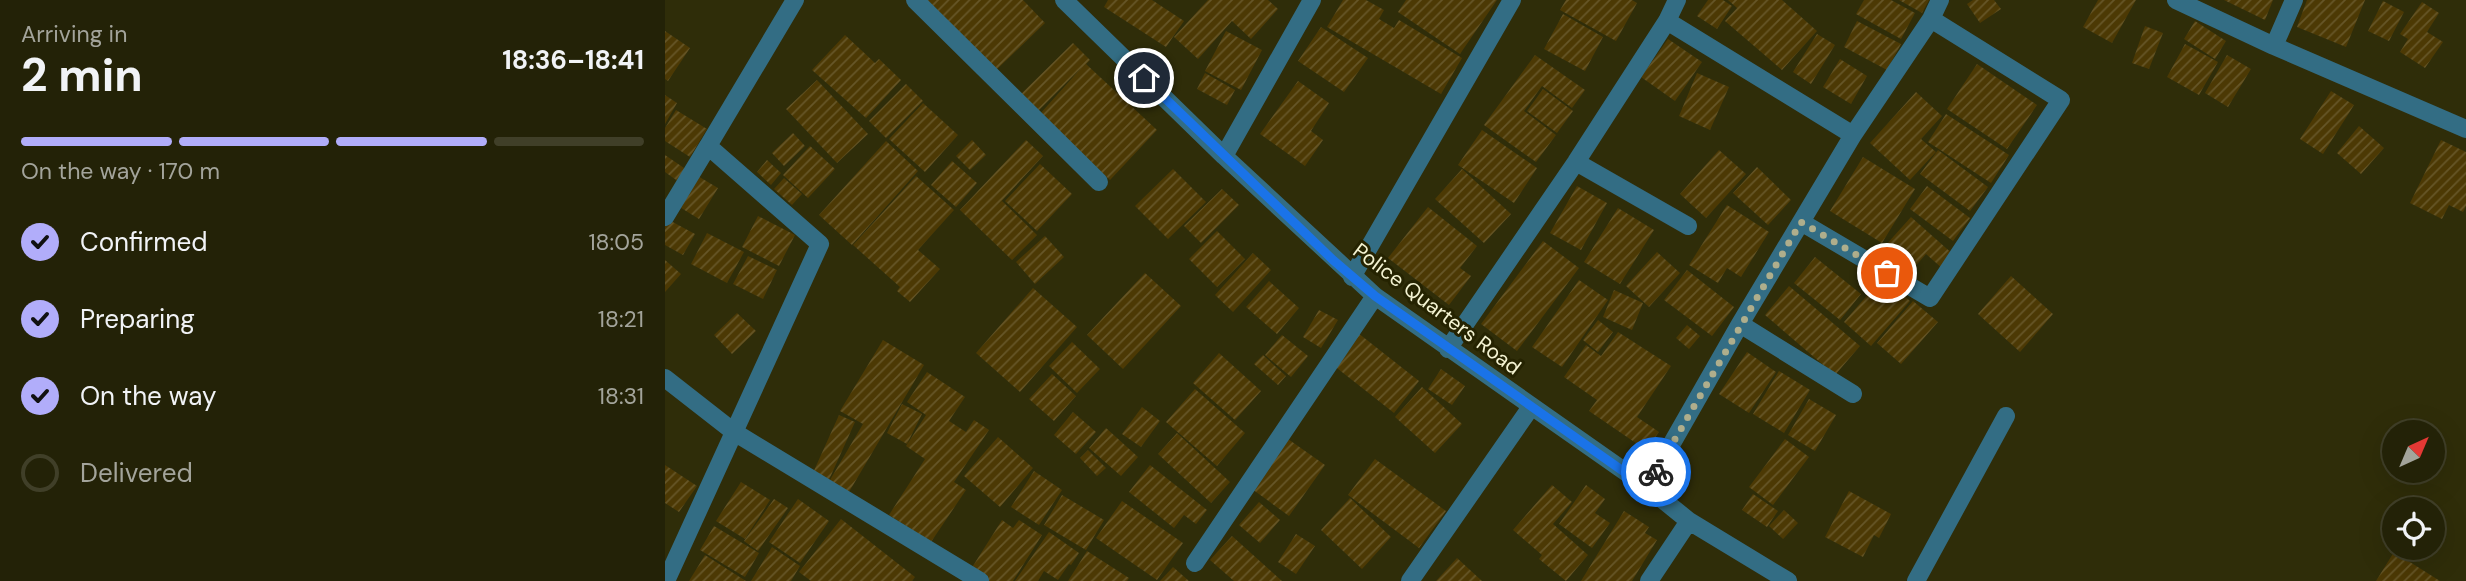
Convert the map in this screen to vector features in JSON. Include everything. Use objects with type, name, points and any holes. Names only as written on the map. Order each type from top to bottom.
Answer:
[{"type":"street","points":[[665,217],[795,0]]},
{"type":"street","points":[[915,0],[1099,182]]},
{"type":"street","name":"Police Quarters Road","points":[[1064,0],[1224,156],[1375,296],[1647,488],[1689,521],[1788,581]]},
{"type":"street","points":[[1224,156],[1312,0]]},
{"type":"street","points":[[1352,277],[1512,0]]},
{"type":"street","points":[[1448,349],[1576,162],[1667,21],[1677,0]]},
{"type":"street","points":[[1647,488],[1740,324],[1853,135],[1931,19],[1940,0]]},
{"type":"street","points":[[2176,0],[2274,46],[2466,129]]},
{"type":"street","points":[[2274,46],[2294,0]]},
{"type":"street","points":[[1801,222],[1930,298],[2061,100],[1931,19]]},
{"type":"street","points":[[1667,21],[1853,135]]},
{"type":"street","points":[[666,581],[820,244],[708,146]]},
{"type":"street","points":[[1576,162],[1688,226]]},
{"type":"street","points":[[1195,563],[1375,296]]},
{"type":"street","points":[[1740,324],[1853,394]]},
{"type":"street","points":[[665,378],[734,432],[980,581]]},
{"type":"street","points":[[1410,581],[1531,407]]},
{"type":"street","points":[[1916,581],[2007,416]]},
{"type":"street","points":[[1649,581],[1689,521]]},
{"type":"building","points":[[922,0],[1023,0],[1045,23],[993,73]]},
{"type":"building","points":[[1108,0],[1152,0],[1184,21],[1166,47],[1104,7]]},
{"type":"building","points":[[1208,0],[1268,0],[1278,9],[1251,39],[1232,21],[1198,59],[1174,37]]},
{"type":"building","points":[[1343,0],[1366,0],[1384,10],[1379,19],[1394,28],[1399,20],[1462,58],[1441,94],[1327,27]]},
{"type":"building","points":[[1406,0],[1497,0],[1460,54],[1398,12]]},
{"type":"building","points":[[1566,0],[1632,0],[1637,3],[1616,41],[1560,10]]},
{"type":"building","points":[[1708,0],[1723,0],[1732,6],[1717,29],[1697,16]]},
{"type":"building","points":[[1728,0],[1782,0],[1817,31],[1782,70],[1725,21],[1737,8]]},
{"type":"building","points":[[1864,0],[1891,0],[1915,13],[1901,39],[1856,14]]},
{"type":"building","points":[[1899,0],[1929,0],[1922,13]]},
{"type":"building","points":[[1973,0],[1994,0],[2001,9],[1980,23],[1967,4]]},
{"type":"building","points":[[2098,0],[2136,0],[2112,43],[2083,27]]},
{"type":"building","points":[[2224,0],[2273,0],[2265,20]]},
{"type":"building","points":[[2307,0],[2365,0],[2346,47],[2297,27]]},
{"type":"building","points":[[2383,1],[2404,12],[2389,41],[2368,31]]},
{"type":"building","points":[[2422,2],[2439,13],[2427,32],[2443,42],[2425,68],[2400,52],[2408,39],[2400,34]]},
{"type":"building","points":[[1563,14],[1603,37],[1585,71],[1544,49]]},
{"type":"building","points":[[1857,21],[1901,44],[1887,70],[1844,47]]},
{"type":"building","points":[[2195,21],[2226,41],[2215,59],[2184,39]]},
{"type":"building","points":[[2145,26],[2163,33],[2149,69],[2132,63]]},
{"type":"building","points":[[1321,27],[1368,58],[1344,92],[1298,61]]},
{"type":"building","points":[[665,31],[690,48],[668,81],[665,79]]},
{"type":"building","points":[[1226,31],[1262,50],[1241,90],[1205,71]]},
{"type":"building","points":[[1817,34],[1835,45],[1811,84],[1793,72]]},
{"type":"building","points":[[845,35],[875,63],[879,59],[901,80],[866,118],[812,70]]},
{"type":"building","points":[[1668,39],[1702,62],[1675,101],[1641,77]]},
{"type":"building","points":[[1073,43],[1090,60],[1086,64],[1157,130],[1110,180],[1039,115],[1082,67],[1035,114],[1018,97]]},
{"type":"building","points":[[2185,44],[2218,62],[2199,95],[2167,77]]},
{"type":"building","points":[[1535,55],[1585,90],[1572,108],[1542,86],[1524,111],[1556,135],[1536,162],[1484,125]]},
{"type":"building","points":[[2227,55],[2251,69],[2228,107],[2205,93]]},
{"type":"building","points":[[1840,59],[1867,76],[1851,104],[1823,87]]},
{"type":"building","points":[[1977,64],[2037,105],[2007,149],[1947,109]]},
{"type":"building","points":[[1205,73],[1235,90],[1227,105],[1197,89]]},
{"type":"building","points":[[1697,73],[1729,87],[1710,130],[1679,116]]},
{"type":"building","points":[[817,80],[868,134],[837,163],[786,109]]},
{"type":"building","points":[[1298,81],[1329,103],[1311,131],[1323,140],[1305,166],[1260,134]]},
{"type":"building","points":[[906,84],[923,101],[886,138],[869,121]]},
{"type":"building","points":[[1543,89],[1573,111],[1557,133],[1527,111]]},
{"type":"building","points":[[2331,91],[2354,105],[2323,154],[2300,139]]},
{"type":"building","points":[[1916,92],[1942,116],[1921,139],[1936,152],[1910,180],[1870,143]]},
{"type":"building","points":[[665,95],[677,103],[665,124]]},
{"type":"building","points":[[923,103],[958,135],[925,172],[889,139]]},
{"type":"building","points":[[676,110],[707,129],[690,157],[665,141],[665,128]]},
{"type":"building","points":[[1946,114],[2009,155],[1991,183],[1928,142]]},
{"type":"building","points":[[2359,126],[2384,148],[2361,174],[2337,153]]},
{"type":"building","points":[[1482,130],[1537,168],[1514,203],[1458,165]]},
{"type":"building","points":[[793,133],[805,146],[784,166],[772,153]]},
{"type":"building","points":[[972,140],[986,155],[970,170],[956,156]]},
{"type":"building","points":[[1026,140],[1043,156],[997,206],[1002,201],[1037,235],[1012,260],[960,210]]},
{"type":"building","points":[[2441,140],[2466,152],[2466,206],[2463,212],[2449,205],[2442,219],[2410,203]]},
{"type":"building","points":[[886,141],[918,171],[852,245],[819,215]]},
{"type":"building","points":[[810,146],[835,169],[808,198],[783,175]]},
{"type":"building","points":[[1719,150],[1746,174],[1706,218],[1680,194]]},
{"type":"building","points":[[1938,150],[1988,187],[1970,211],[1920,174]]},
{"type":"building","points":[[665,155],[687,170],[679,182],[665,172]]},
{"type":"building","points":[[1863,157],[1915,189],[1882,243],[1830,211]]},
{"type":"building","points":[[767,160],[781,173],[771,185],[757,172]]},
{"type":"building","points":[[952,161],[977,183],[956,207],[931,185]]},
{"type":"building","points":[[1040,164],[1072,194],[1037,231],[1005,201]]},
{"type":"building","points":[[1757,167],[1791,200],[1768,225],[1733,193]]},
{"type":"building","points":[[1173,169],[1206,202],[1168,239],[1135,206]]},
{"type":"building","points":[[1462,169],[1511,214],[1484,243],[1435,199]]},
{"type":"building","points":[[696,175],[718,188],[699,219],[678,206]]},
{"type":"building","points":[[916,176],[954,210],[918,250],[940,269],[910,302],[897,291],[900,287],[853,245]]},
{"type":"building","points":[[784,178],[802,194],[792,205],[774,189]]},
{"type":"building","points":[[1577,186],[1607,203],[1581,250],[1550,233]]},
{"type":"building","points":[[1927,186],[1970,218],[1953,241],[1910,209]]},
{"type":"building","points":[[1222,189],[1239,205],[1201,243],[1184,226]]},
{"type":"building","points":[[1727,205],[1769,232],[1741,277],[1727,268],[1718,283],[1689,265]]},
{"type":"building","points":[[1428,207],[1477,246],[1460,268],[1471,276],[1449,305],[1388,258]]},
{"type":"building","points":[[1618,208],[1654,230],[1620,284],[1584,262]]},
{"type":"building","points":[[758,216],[795,235],[779,266],[742,247]]},
{"type":"building","points":[[1911,217],[1955,256],[1943,269],[1926,254],[1912,270],[1885,246]]},
{"type":"building","points":[[669,220],[695,234],[683,255],[665,245],[665,226]]},
{"type":"building","points":[[1217,231],[1245,259],[1217,287],[1189,259]]},
{"type":"building","points":[[707,233],[744,252],[727,283],[691,264]]},
{"type":"building","points":[[1045,236],[1064,257],[1035,284],[1016,262]]},
{"type":"building","points":[[1543,241],[1579,268],[1517,351],[1481,324]]},
{"type":"building","points":[[1657,252],[1680,273],[1649,307],[1626,286]]},
{"type":"building","points":[[1253,253],[1271,270],[1233,312],[1215,295]]},
{"type":"building","points":[[748,256],[777,270],[763,299],[733,284]]},
{"type":"building","points":[[1815,257],[1861,294],[1840,320],[1794,283]]},
{"type":"building","points":[[665,260],[681,274],[665,292]]},
{"type":"building","points":[[1687,270],[1734,307],[1712,336],[1664,300]]},
{"type":"building","points":[[1145,273],[1181,306],[1123,369],[1087,335]]},
{"type":"building","points":[[2011,276],[2053,314],[2020,352],[1978,314]]},
{"type":"building","points":[[1883,277],[1910,301],[1871,346],[1844,322]]},
{"type":"building","points":[[1579,280],[1608,300],[1562,367],[1532,347]]},
{"type":"building","points":[[1269,281],[1299,308],[1277,334],[1246,307]]},
{"type":"building","points":[[1789,286],[1860,346],[1835,375],[1765,315]]},
{"type":"building","points":[[1033,288],[1077,327],[1020,392],[976,353]]},
{"type":"building","points":[[1614,290],[1643,303],[1632,330],[1603,317]]},
{"type":"building","points":[[1913,301],[1938,322],[1901,364],[1877,343]]},
{"type":"building","points":[[1319,310],[1338,320],[1321,348],[1303,337]]},
{"type":"building","points":[[737,313],[756,331],[732,354],[714,335]]},
{"type":"building","points":[[1598,320],[1613,332],[1598,352],[1583,340]]},
{"type":"building","points":[[1687,325],[1700,336],[1689,349],[1676,338]]},
{"type":"building","points":[[1618,332],[1671,366],[1637,417],[1659,432],[1646,450],[1589,411],[1597,400],[1564,377],[1586,345],[1601,356]]},
{"type":"building","points":[[1358,333],[1419,381],[1394,413],[1333,365]]},
{"type":"building","points":[[1282,335],[1308,356],[1291,377],[1265,355]]},
{"type":"building","points":[[883,340],[924,365],[846,497],[827,485],[863,424],[840,411]]},
{"type":"building","points":[[1072,342],[1100,369],[1077,393],[1049,366]]},
{"type":"building","points":[[1747,352],[1776,372],[1749,413],[1719,394]]},
{"type":"building","points":[[1219,353],[1261,391],[1235,420],[1193,383]]},
{"type":"building","points":[[1263,355],[1286,376],[1278,385],[1254,364]]},
{"type":"building","points":[[1441,369],[1465,386],[1452,405],[1428,389]]},
{"type":"building","points":[[1779,371],[1810,390],[1784,433],[1753,414]]},
{"type":"building","points":[[927,372],[965,397],[949,421],[966,432],[974,420],[989,430],[954,482],[966,490],[931,542],[889,515],[925,459],[906,446],[926,415],[907,402]]},
{"type":"building","points":[[1052,374],[1076,396],[1054,421],[1029,399]]},
{"type":"building","points":[[1422,387],[1462,424],[1435,453],[1395,417]]},
{"type":"building","points":[[1195,389],[1245,433],[1217,466],[1166,422]]},
{"type":"building","points":[[1809,399],[1836,415],[1815,451],[1788,435]]},
{"type":"building","points":[[902,404],[922,414],[907,444],[887,433]]},
{"type":"building","points":[[1142,407],[1160,421],[1141,447],[1122,434]]},
{"type":"building","points":[[1073,412],[1096,432],[1076,454],[1054,435]]},
{"type":"building","points":[[839,415],[855,422],[828,482],[812,475]]},
{"type":"building","points":[[1106,428],[1138,457],[1121,476],[1089,448]]},
{"type":"building","points":[[1177,433],[1230,482],[1211,503],[1158,454]]},
{"type":"building","points":[[998,437],[1033,468],[1000,507],[964,476]]},
{"type":"building","points":[[1288,439],[1325,465],[1289,516],[1252,489]]},
{"type":"building","points":[[1785,439],[1809,457],[1773,505],[1749,487]]},
{"type":"building","points":[[1088,450],[1106,468],[1097,476],[1080,458]]},
{"type":"building","points":[[1375,459],[1446,511],[1419,548],[1348,495]]},
{"type":"building","points":[[665,465],[697,486],[679,512],[665,503]]},
{"type":"building","points":[[1150,465],[1207,510],[1196,524],[1184,515],[1174,528],[1129,492]]},
{"type":"building","points":[[1034,471],[1062,490],[1039,525],[1011,507]]},
{"type":"building","points":[[741,482],[770,500],[745,539],[716,521]]},
{"type":"building","points":[[1552,485],[1572,502],[1553,524],[1588,555],[1566,581],[1539,559],[1542,555],[1513,530]]},
{"type":"building","points":[[1586,485],[1605,499],[1595,513],[1610,523],[1592,548],[1559,524]]},
{"type":"building","points":[[1849,491],[1891,514],[1879,538],[1874,535],[1863,557],[1825,537]]},
{"type":"building","points":[[1753,494],[1778,511],[1767,527],[1742,510]]},
{"type":"building","points":[[1062,495],[1104,520],[1086,550],[1044,525]]},
{"type":"building","points":[[1350,498],[1391,537],[1362,569],[1321,530]]},
{"type":"building","points":[[774,499],[788,508],[758,551],[744,541]]},
{"type":"building","points":[[798,499],[829,521],[800,563],[769,542]]},
{"type":"building","points":[[1122,501],[1183,543],[1157,580],[1096,538]]},
{"type":"building","points":[[1259,502],[1280,520],[1260,543],[1239,525]]},
{"type":"building","points":[[1784,510],[1798,523],[1783,539],[1769,526]]},
{"type":"building","points":[[1624,511],[1649,527],[1645,533],[1657,540],[1632,581],[1581,581]]},
{"type":"building","points":[[841,519],[915,577],[912,581],[811,581],[799,572]]},
{"type":"building","points":[[1002,520],[1013,528],[1019,520],[1042,535],[1013,581],[989,581],[971,569]]},
{"type":"building","points":[[714,526],[759,553],[745,577],[700,550]]},
{"type":"building","points":[[1049,532],[1079,553],[1071,565],[1069,564],[1058,580],[1044,571],[1038,581],[1015,581]]},
{"type":"building","points":[[1296,534],[1315,546],[1296,574],[1278,562]]},
{"type":"building","points":[[1232,536],[1282,581],[1234,581],[1210,560]]},
{"type":"building","points":[[772,547],[800,566],[791,581],[751,581]]},
{"type":"building","points":[[1087,551],[1129,578],[1127,581],[1068,581]]},
{"type":"building","points":[[705,555],[746,581],[689,581]]},
{"type":"building","points":[[1457,558],[1482,581],[1436,581]]},
{"type":"building","points":[[2389,560],[2407,560],[2440,581],[2376,581]]},
{"type":"building","points":[[1173,567],[1189,581],[1160,581]]},
{"type":"way so far","points":[[1656,472],[1801,222],[1887,273]]},
{"type":"route","points":[[1144,78],[1333,260],[1375,296],[1647,488],[1656,472]]}]
